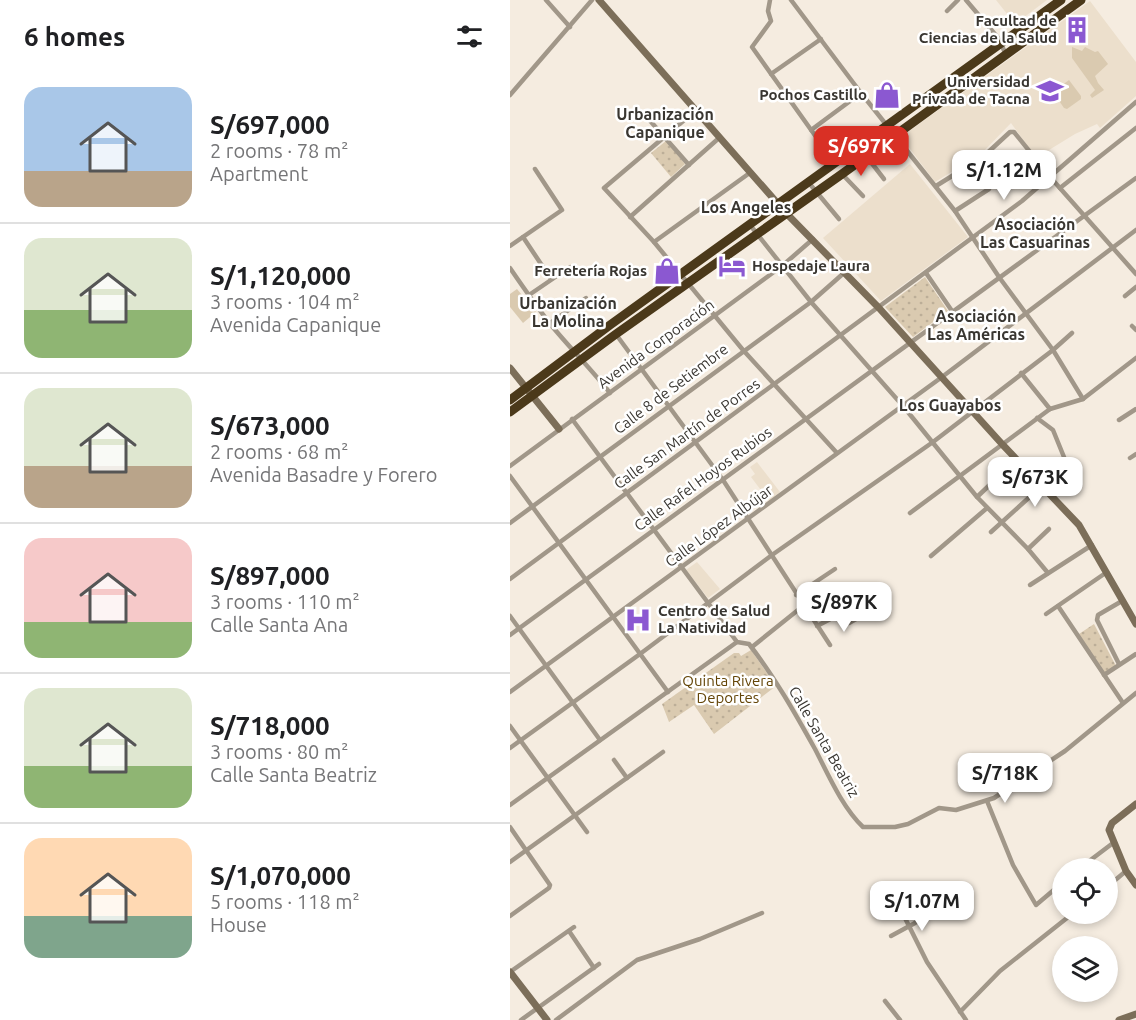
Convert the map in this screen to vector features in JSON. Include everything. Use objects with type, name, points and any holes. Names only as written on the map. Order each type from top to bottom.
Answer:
[{"type":"highway","points":[[510,412],[574,352],[613,329],[684,279],[753,229],[808,183],[1061,0]]},
{"type":"highway","points":[[753,229],[786,213],[842,174],[1081,0]]},
{"type":"highway","points":[[848,155],[855,164]]},
{"type":"highway","points":[[510,400],[530,391],[582,359],[613,329]]},
{"type":"street","points":[[546,0],[570,27]]},
{"type":"street","points":[[510,94],[592,0]]},
{"type":"street","points":[[599,0],[786,213],[879,308],[1079,525],[1136,624]]},
{"type":"street","points":[[770,0],[768,10],[771,21],[752,47],[835,164]]},
{"type":"street","points":[[791,0],[861,93],[955,211],[999,277],[1053,350],[1083,399]]},
{"type":"street","points":[[946,11],[958,0]]},
{"type":"street","points":[[966,0],[1002,43],[1006,55]]},
{"type":"street","points":[[771,74],[821,39]]},
{"type":"street","points":[[812,130],[861,93]]},
{"type":"street","name":"Calle San Martín de Porres","points":[[510,579],[974,238],[1051,178],[1136,102]]},
{"type":"street","points":[[1130,108],[1136,113]]},
{"type":"street","points":[[695,111],[604,188],[654,242],[713,316],[837,453]]},
{"type":"street","points":[[645,116],[689,165]]},
{"type":"street","points":[[1060,189],[1136,128]]},
{"type":"street","points":[[936,186],[984,156],[1010,132],[1014,132],[1060,189],[1136,274]]},
{"type":"street","points":[[630,217],[719,138]]},
{"type":"street","points":[[866,156],[884,179]]},
{"type":"street","points":[[510,246],[561,210],[535,169]]},
{"type":"street","points":[[654,242],[751,172]]},
{"type":"street","points":[[842,174],[863,196]]},
{"type":"street","name":"Calle Rafel Hoyos Rubios","points":[[510,635],[1136,178]]},
{"type":"street","points":[[808,183],[840,219]]},
{"type":"street","points":[[955,211],[989,189]]},
{"type":"street","points":[[753,229],[811,302],[903,406],[987,508],[1028,549],[1048,573]]},
{"type":"street","name":"Calle López Albújar","points":[[510,692],[750,519],[1136,230]]},
{"type":"street","points":[[523,237],[551,279]]},
{"type":"street","name":"Avenida Corporación","points":[[510,466],[782,266],[813,239]]},
{"type":"street","points":[[529,295],[570,267]]},
{"type":"street","points":[[510,268],[550,323],[610,393]]},
{"type":"street","name":"Calle 8 de Setiembre","points":[[510,523],[811,302],[845,272]]},
{"type":"street","points":[[926,273],[952,311]]},
{"type":"street","points":[[1125,296],[1136,287]]},
{"type":"street","points":[[550,323],[586,298]]},
{"type":"street","points":[[613,329],[750,519],[796,595],[830,645]]},
{"type":"street","points":[[510,748],[772,555],[933,442],[1072,333]]},
{"type":"street","points":[[910,513],[1050,409],[1083,399],[1136,358]]},
{"type":"street","points":[[510,368],[559,429]]},
{"type":"street","points":[[1021,373],[1050,409]]},
{"type":"street","points":[[1119,420],[1136,409]]},
{"type":"street","points":[[992,532],[1064,467],[1066,462],[1053,430],[1037,418]]},
{"type":"street","points":[[572,419],[737,642]]},
{"type":"street","points":[[1130,458],[1136,454]]},
{"type":"street","points":[[977,496],[1000,475]]},
{"type":"street","points":[[510,476],[669,692]]},
{"type":"street","points":[[931,556],[987,508]]},
{"type":"street","points":[[1028,549],[1049,529]]},
{"type":"street","points":[[1030,585],[1092,545]]},
{"type":"street","points":[[796,595],[835,569]]},
{"type":"street","points":[[1046,614],[1107,572]]},
{"type":"street","points":[[1119,664],[1097,620],[1098,615],[1122,601]]},
{"type":"street","points":[[510,805],[737,642],[746,643],[752,647],[803,606]]},
{"type":"street","points":[[1058,606],[1123,703]]},
{"type":"street","points":[[817,626],[836,616],[844,616],[849,623],[863,615]]},
{"type":"street","points":[[510,616],[600,740]]},
{"type":"street","name":"Calle Santa Beatriz","points":[[752,647],[799,721],[837,791],[863,827],[895,827],[908,824],[939,808],[956,810],[987,801]]},
{"type":"street","points":[[1104,675],[1136,654]]},
{"type":"street","points":[[1052,891],[1036,905],[1008,855],[987,801],[1065,752],[1136,693]]},
{"type":"street","points":[[510,726],[587,832]]},
{"type":"street","points":[[510,862],[663,752]]},
{"type":"street","points":[[614,760],[627,778]]},
{"type":"street","points":[[1136,804],[1109,826],[1113,843],[1126,871],[1136,885]]},
{"type":"street","points":[[510,827],[550,882],[549,888],[510,916]]},
{"type":"street","points":[[1093,858],[1113,843]]},
{"type":"street","points":[[1118,877],[1126,871]]},
{"type":"street","points":[[891,936],[938,905]]},
{"type":"street","points":[[556,1020],[638,960],[700,939],[762,913]]},
{"type":"street","points":[[903,914],[927,962],[966,1020]]},
{"type":"street","points":[[960,1012],[1000,970],[1059,924]]},
{"type":"street","points":[[547,1020],[510,972],[571,929],[594,968]]},
{"type":"street","points":[[521,1020],[600,964]]},
{"type":"street","points":[[885,1001],[900,1020]]},
{"type":"street","points":[[1119,1020],[1136,1014]]},
{"type":"shaded area","points":[[996,0],[1047,0],[1015,24]]},
{"type":"shaded area","name":"Universidad Privada de Tacna","points":[[1090,1],[1136,62],[1136,96],[1100,128],[1097,124],[1075,134],[1036,158],[1011,123],[981,154],[935,182],[901,137]]},
{"type":"shaded area","points":[[910,164],[968,237],[881,301],[823,238]]},
{"type":"shaded area","points":[[757,462],[780,492],[769,501],[751,477],[755,474],[750,467]]},
{"type":"shaded area","points":[[697,562],[720,589],[708,598],[686,570]]},
{"type":"green space","points":[[1072,47],[1082,51],[1085,47],[1095,52],[1098,51],[1108,64],[1095,76],[1104,90],[1092,98],[1090,95],[1095,90],[1072,58]]},
{"type":"green space","points":[[1069,80],[1081,99],[1067,109],[1053,92]]},
{"type":"green space","points":[[666,141],[685,164],[671,177],[651,153]]},
{"type":"green space","points":[[925,277],[948,311],[913,337],[885,307]]},
{"type":"green space","points":[[517,289],[536,312],[523,323],[510,307],[510,294]]},
{"type":"green space","points":[[1094,624],[1116,666],[1104,673],[1079,634]]},
{"type":"green space","name":"Quinta Rivera Deportes","points":[[751,650],[776,686],[714,734],[694,705],[669,722],[662,704],[734,653],[739,653],[741,656]]},
{"type":"place","name":"Facultad de Ciencias de la Salud","points":[[1077,30]]},
{"type":"place","name":"Universidad Privada de Tacna","points":[[1050,91]]},
{"type":"place","name":"Pochos Castillo","points":[[887,95]]},
{"type":"place","name":"Hospedaje Laura","points":[[732,266]]},
{"type":"place","name":"Ferretería Rojas","points":[[667,271]]},
{"type":"place","name":"Centro de Salud La Natividad","points":[[638,620]]},
{"type":"district","name":"Urbanización Capanique","points":[[665,123]]},
{"type":"district","name":"Los Angeles","points":[[746,207]]},
{"type":"district","name":"Asociación Las Casuarinas","points":[[1035,233]]},
{"type":"district","name":"Urbanización La Molina","points":[[568,312]]},
{"type":"district","name":"Asociación Las Américas","points":[[976,325]]},
{"type":"district","name":"Los Guayabos","points":[[950,405]]}]
